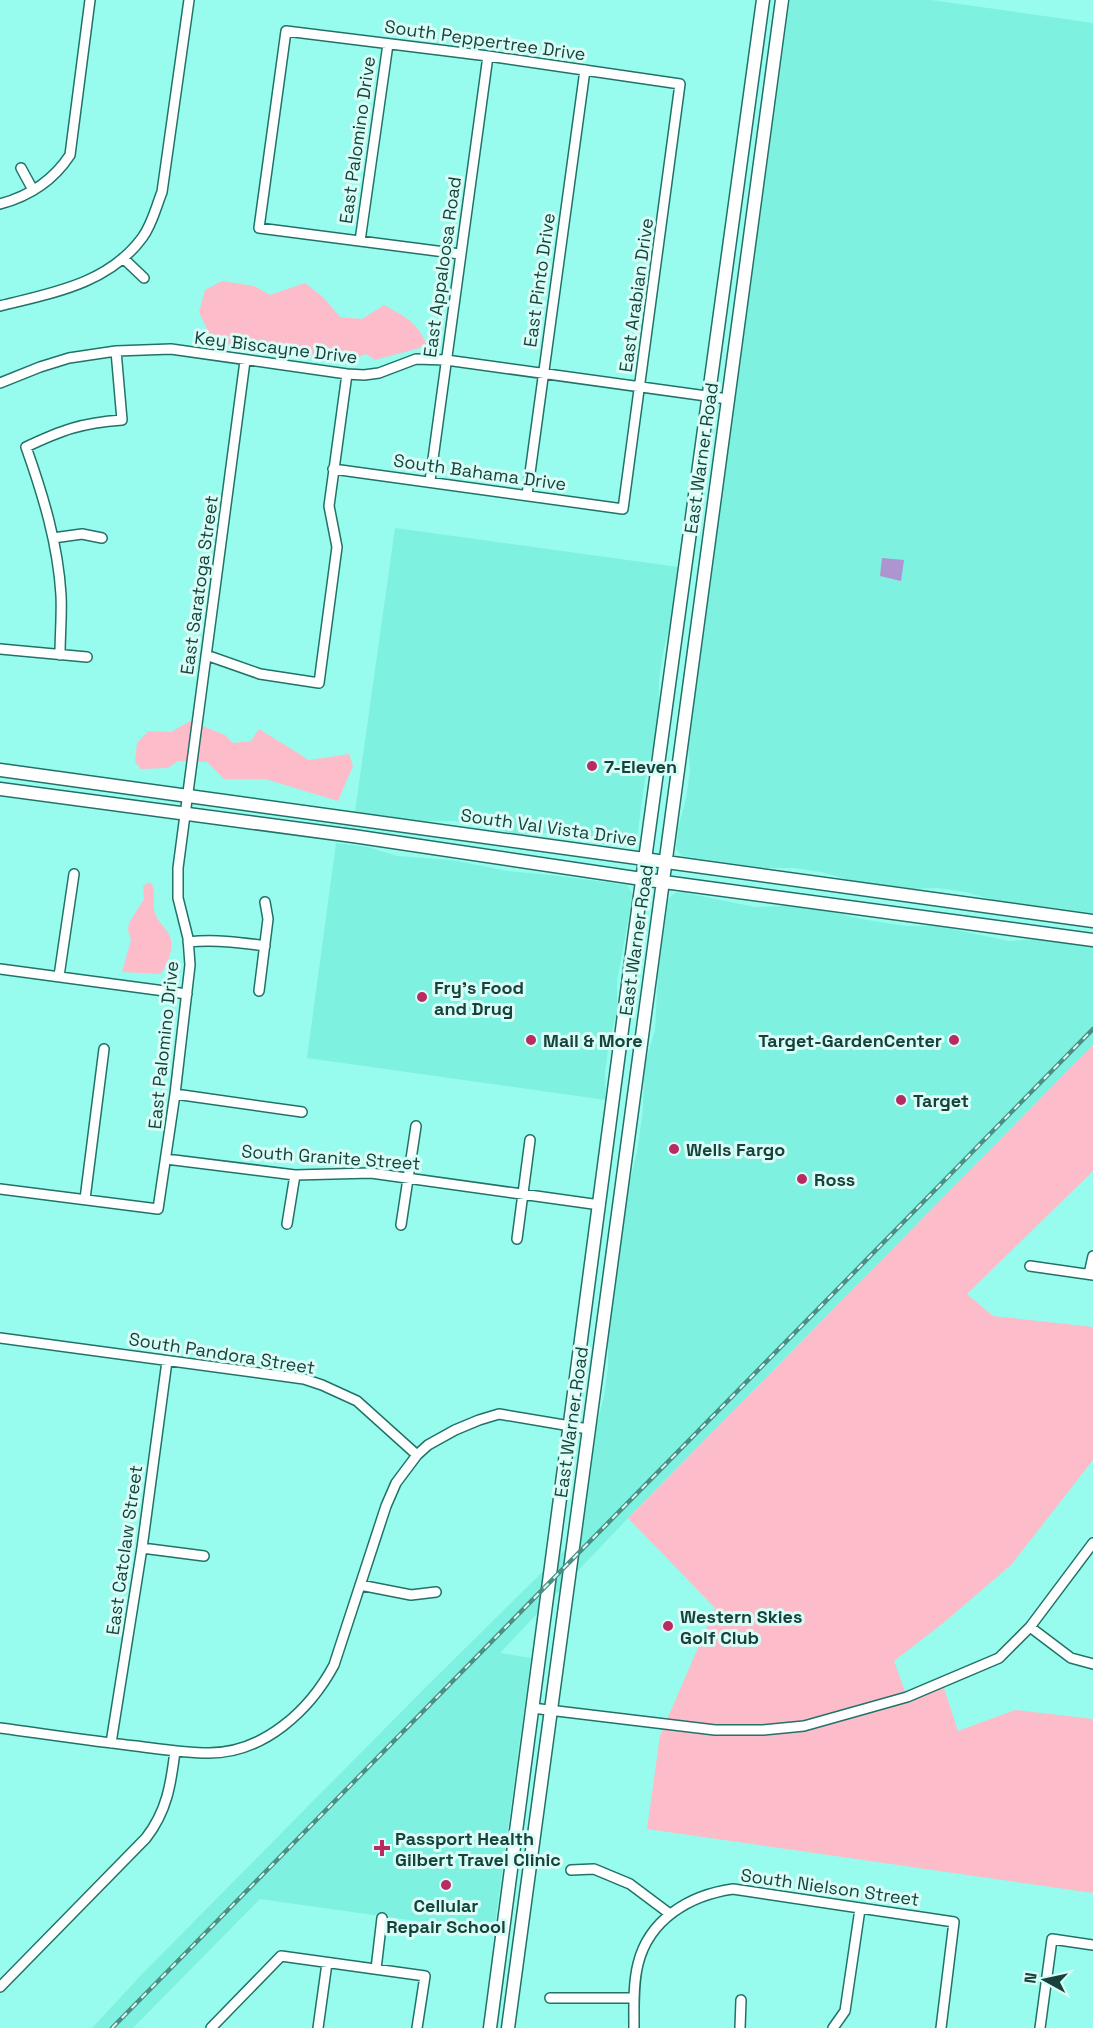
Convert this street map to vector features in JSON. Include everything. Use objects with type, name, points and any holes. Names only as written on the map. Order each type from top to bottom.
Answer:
[{"type":"main road","name":"East Warner Road","points":[[490,2028],[642,879],[764,0]]},
{"type":"main road","name":"East Warner Road","points":[[508,2028],[782,0]]},
{"type":"main road","points":[[684,585],[701,588]]},
{"type":"main road","points":[[669,693],[687,696]]},
{"type":"main road","name":"South Val Vista Drive","points":[[0,770],[1093,921]]},
{"type":"main road","name":"South Val Vista Drive","points":[[0,789],[1093,940]]},
{"type":"main road","points":[[437,849],[440,831]]},
{"type":"main road","points":[[921,916],[924,898]]},
{"type":"main road","points":[[615,1089],[633,1091]]},
{"type":"main road","points":[[600,1205],[609,1214],[606,1244],[608,1276]]},
{"type":"main road","points":[[581,1345],[599,1348]]},
{"type":"street","points":[[0,204],[12,201],[33,190],[59,172],[70,155],[90,0]]},
{"type":"street","points":[[0,306],[82,284],[112,269],[142,238],[153,218],[162,192],[189,0]]},
{"type":"street","name":"South Peppertree Drive","points":[[360,241],[259,228],[286,31],[488,56],[680,84]]},
{"type":"street","name":"East Palomino Drive","points":[[360,241],[387,44]]},
{"type":"street","name":"East Appaloosa Road","points":[[430,481],[488,56]]},
{"type":"street","name":"East Pinto Drive","points":[[527,495],[585,70]]},
{"type":"street","name":"East Arabian Drive","points":[[623,509],[680,84]]},
{"type":"street","points":[[21,168],[33,190]]},
{"type":"street","points":[[360,241],[460,254]]},
{"type":"street","points":[[123,258],[144,278]]},
{"type":"street","name":"Key Biscayne Drive","points":[[0,383],[69,358],[116,351],[171,349],[347,374],[379,373],[416,359],[446,360],[728,399]]},
{"type":"street","points":[[60,655],[61,594],[53,538],[42,493],[26,447],[61,431],[92,422],[122,420],[116,351]]},
{"type":"street","name":"East Saratoga Street","points":[[184,814],[245,361]]},
{"type":"street","points":[[206,655],[260,674],[319,683],[337,547],[329,506],[347,374]]},
{"type":"street","name":"South Bahama Drive","points":[[333,469],[623,509]]},
{"type":"street","points":[[53,538],[82,534],[102,538]]},
{"type":"street","points":[[0,649],[87,657]]},
{"type":"street","name":"East Palomino Drive","points":[[85,1199],[158,1209],[175,1094],[190,965],[178,888],[184,814]]},
{"type":"street","points":[[59,976],[74,874]]},
{"type":"street","points":[[259,991],[268,919],[265,902]]},
{"type":"street","points":[[188,942],[226,941],[265,946]]},
{"type":"street","points":[[0,972],[59,976],[187,994]]},
{"type":"street","points":[[0,1189],[85,1199],[104,1049]]},
{"type":"street","points":[[175,1094],[302,1112]]},
{"type":"street","points":[[401,1225],[416,1126]]},
{"type":"street","points":[[517,1239],[530,1140]]},
{"type":"street","name":"South Granite Street","points":[[166,1159],[295,1175],[321,1176],[359,1172],[600,1205]]},
{"type":"street","points":[[287,1224],[295,1175]]},
{"type":"street","points":[[1030,1266],[1091,1275],[1093,1256]]},
{"type":"street","name":"South Pandora Street","points":[[0,1338],[304,1379],[357,1401],[417,1455]]},
{"type":"street","name":"East Catclaw Street","points":[[111,1743],[142,1548],[167,1361]]},
{"type":"street","points":[[0,1728],[175,1751],[211,1753],[233,1750],[268,1736],[292,1719],[315,1696],[334,1665],[388,1500],[396,1483],[417,1455],[428,1445],[454,1430],[499,1414],[588,1429]]},
{"type":"street","points":[[532,1708],[715,1730],[763,1730],[804,1726],[907,1697],[999,1658],[1030,1627],[1093,1543]]},
{"type":"street","points":[[142,1548],[204,1557]]},
{"type":"street","points":[[360,1585],[411,1595],[436,1592]]},
{"type":"street","points":[[1030,1627],[1071,1658],[1093,1664]]},
{"type":"street","points":[[0,1987],[146,1838],[158,1822],[171,1782],[175,1751]]},
{"type":"street","points":[[571,1870],[594,1869],[630,1884],[670,1914]]},
{"type":"street","name":"South Nielson Street","points":[[634,2028],[634,1998],[638,1964],[654,1929],[670,1914],[700,1897],[716,1891],[733,1889],[954,1922],[941,2028]]},
{"type":"street","points":[[833,2028],[845,2011],[860,1909]]},
{"type":"street","points":[[376,1969],[382,1918]]},
{"type":"street","points":[[1040,2028],[1052,1940],[1093,1945]]},
{"type":"street","points":[[211,2028],[281,1956],[425,1976],[417,2028]]},
{"type":"street","points":[[318,2028],[327,1963]]},
{"type":"street","points":[[550,1998],[634,1998]]},
{"type":"street","points":[[740,2028],[741,2000]]},
{"type":"shaded area","points":[[790,0],[931,0],[1093,23],[1093,913],[994,900],[938,888],[912,889],[849,880],[821,872],[794,868],[764,868],[682,856],[676,849],[690,771],[688,745]]},
{"type":"shaded area","points":[[222,281],[254,286],[270,295],[305,283],[323,297],[340,317],[362,319],[384,305],[415,326],[427,346],[375,360],[366,354],[349,361],[287,355],[263,340],[246,347],[213,342],[199,312],[205,290]]},
{"type":"shaded area","points":[[395,528],[678,567],[671,623],[659,679],[656,736],[644,785],[637,839],[633,846],[607,845],[578,837],[547,833],[516,834],[454,821],[423,821],[355,812]]},
{"type":"shaded area","points":[[882,558],[904,560],[901,581],[880,576]]},
{"type":"shaded area","points":[[190,721],[225,735],[233,743],[251,741],[259,729],[309,760],[349,754],[353,766],[338,801],[265,779],[224,779],[207,762],[178,761],[168,768],[141,769],[135,762],[137,743],[148,731],[171,732]]},
{"type":"shaded area","points":[[336,843],[368,847],[397,856],[452,860],[508,871],[627,885],[633,895],[617,981],[617,1011],[605,1072],[606,1100],[307,1058]]},
{"type":"shaded area","points":[[150,882],[154,892],[154,910],[170,935],[171,952],[161,974],[122,972],[131,940],[128,930],[129,923],[144,899],[143,886]]},
{"type":"shaded area","points":[[681,892],[755,907],[785,906],[824,910],[906,926],[938,926],[1009,941],[1036,939],[1093,947],[1093,1045],[628,1518],[500,1653],[531,1658],[494,1932],[260,1899],[133,2028],[92,2028],[145,1971],[427,1686],[581,1534],[596,1428],[608,1367],[608,1333],[627,1192],[637,1152],[643,1110],[644,1066],[655,1030],[658,974],[668,902],[675,893]]},
{"type":"shaded area","name":"Western Skies Golf Club","points":[[1093,1045],[1093,1171],[967,1294],[993,1316],[1093,1327],[1093,1460],[1011,1565],[942,1624],[894,1661],[907,1697],[942,1682],[958,1731],[1015,1710],[1093,1719],[1093,1893],[647,1829],[660,1736],[715,1608],[628,1518]]},
{"type":"railway","points":[[112,2028],[1093,1029]]},
{"type":"place","name":"7-Eleven","points":[[592,766]]},
{"type":"place","name":"Fry's Food and Drug","points":[[422,997]]},
{"type":"place","name":"Mail & More","points":[[531,1040]]},
{"type":"place","name":"Target-GardenCenter","points":[[954,1040]]},
{"type":"place","name":"Target","points":[[901,1100]]},
{"type":"place","name":"Wells Fargo","points":[[674,1149]]},
{"type":"place","name":"Ross","points":[[802,1179]]},
{"type":"place","name":"Western Skies Golf Club","points":[[668,1626]]},
{"type":"place","name":"Passport Health Gilbert Travel Clinic","points":[[382,1848]]},
{"type":"place","name":"Cellular Repair School","points":[[446,1885]]}]
